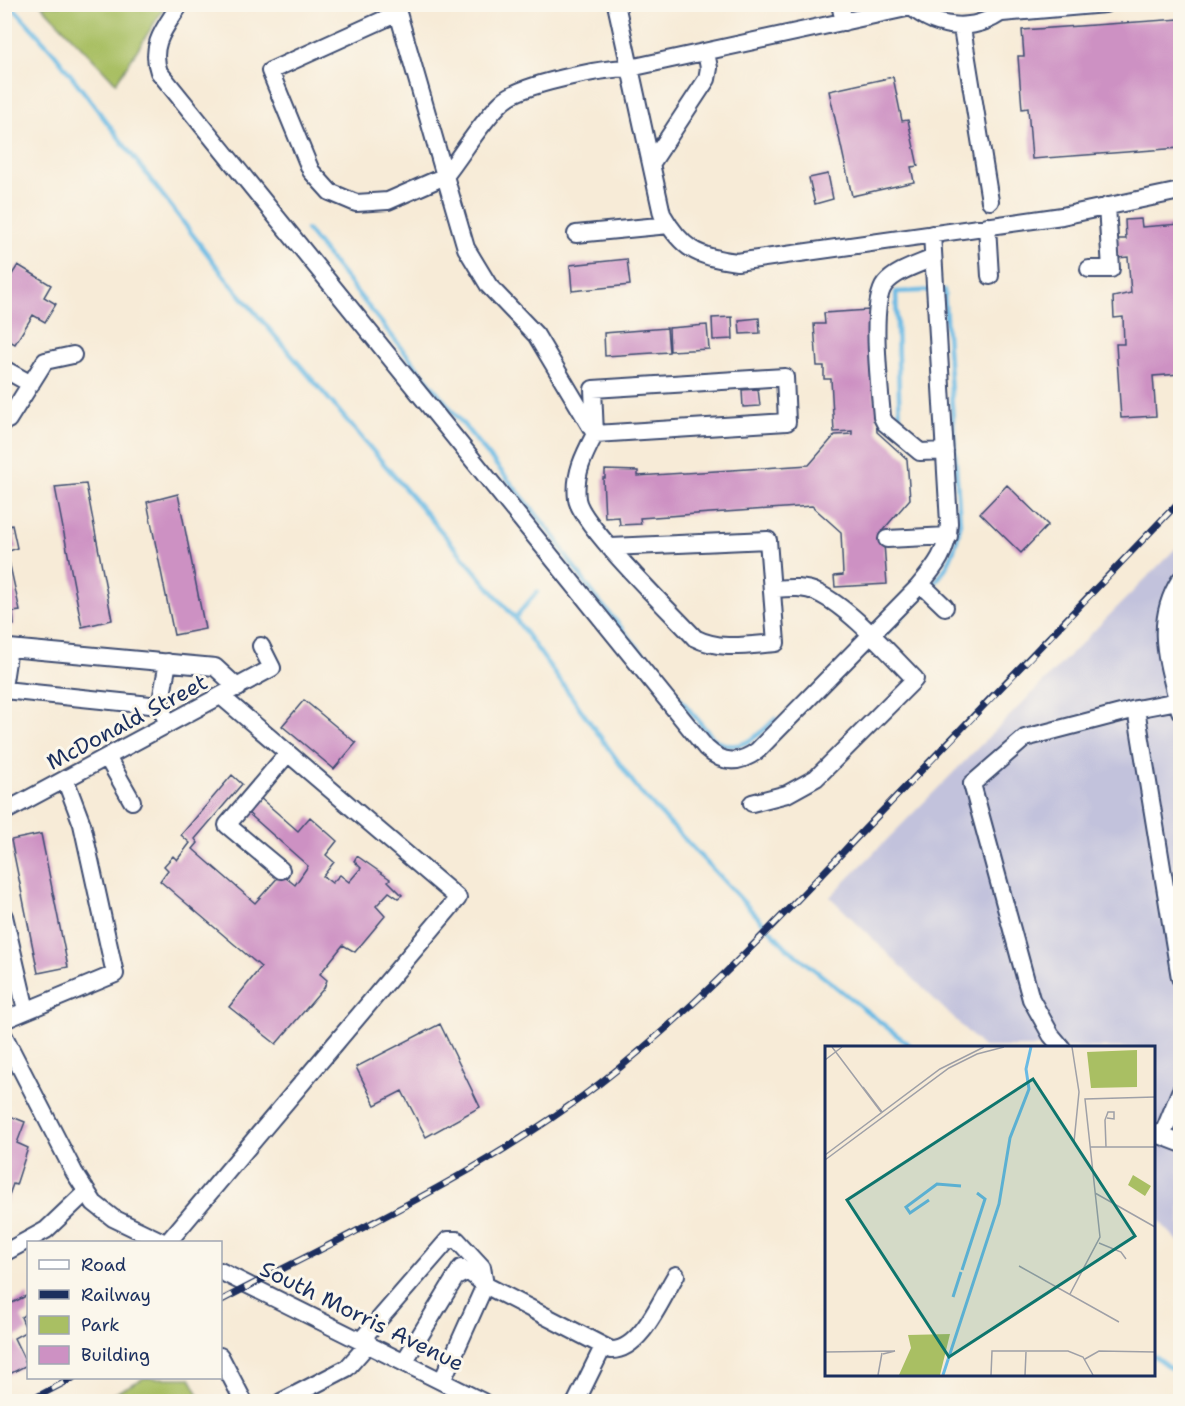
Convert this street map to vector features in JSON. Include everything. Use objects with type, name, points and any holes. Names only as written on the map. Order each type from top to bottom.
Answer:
[{"type":"street","points":[[180,4],[156,45],[154,54],[159,72],[713,754],[737,761],[757,751],[921,584],[940,560],[949,536],[932,234]]},
{"type":"street","points":[[616,4],[662,214],[676,237],[698,254],[737,262],[987,226],[1180,191]]},
{"type":"street","points":[[840,4],[844,22]]},
{"type":"street","points":[[595,434],[536,335],[489,286],[466,248],[446,176],[397,9],[270,71],[311,171],[330,192],[356,202],[388,201],[446,176],[501,102],[516,91],[612,68],[630,68],[909,6],[929,20],[945,26],[962,28],[977,24],[1007,9],[1104,4]]},
{"type":"street","points":[[962,28],[990,201]]},
{"type":"street","points":[[651,164],[707,79],[709,68],[706,52]]},
{"type":"street","points":[[1089,269],[1111,268],[1107,206]]},
{"type":"street","points":[[576,234],[669,225]]},
{"type":"street","points":[[987,226],[990,276]]},
{"type":"street","points":[[933,258],[886,282],[877,302],[882,417],[885,423],[920,452],[945,451]]},
{"type":"street","points":[[4,421],[8,420],[45,361],[73,356]]},
{"type":"street","points":[[4,369],[31,384]]},
{"type":"street","points":[[595,434],[788,422],[785,377],[592,389],[595,434],[576,477],[577,501],[586,520],[611,548],[695,638],[709,645],[776,643],[768,540],[611,548]]},
{"type":"street","points":[[886,539],[949,536]]},
{"type":"street","points":[[1061,1046],[1051,1035],[1031,999],[972,784],[1024,738],[1136,709],[1179,706],[1166,653],[1164,621],[1170,596],[1180,580]]},
{"type":"street","points":[[921,584],[945,607]]},
{"type":"street","points":[[752,803],[788,794],[816,778],[915,679],[870,635],[817,592],[799,588],[772,589]]},
{"type":"street","name":"McDonald Street","points":[[4,812],[222,697],[272,668],[261,646]]},
{"type":"street","points":[[4,681],[9,648],[215,667],[238,688]]},
{"type":"street","points":[[168,662],[160,706],[169,724]]},
{"type":"street","points":[[4,690],[160,706]]},
{"type":"street","points":[[169,1241],[458,898],[222,697]]},
{"type":"street","points":[[1136,709],[1180,978]]},
{"type":"street","points":[[281,870],[227,825],[288,753]]},
{"type":"street","points":[[107,757],[132,801]]},
{"type":"street","points":[[4,1020],[115,974],[82,824],[65,779]]},
{"type":"street","points":[[4,916],[27,1010]]},
{"type":"street","points":[[4,1036],[94,1203],[113,1218],[161,1241]]},
{"type":"street","points":[[1180,1092],[1158,1134],[1180,1143]]},
{"type":"street","points":[[4,1253],[46,1230],[87,1191]]},
{"type":"street","points":[[281,1401],[346,1368],[365,1341],[448,1240],[458,1240],[482,1267],[485,1285],[442,1381]]},
{"type":"street","points":[[404,1362],[465,1260],[466,1250]]},
{"type":"street","points":[[456,1276],[468,1271],[485,1285],[603,1347],[618,1350],[637,1339],[676,1275]]},
{"type":"street","name":"South Morris Avenue","points":[[222,1272],[483,1401]]},
{"type":"street","points":[[576,1401],[603,1347]]},
{"type":"street","points":[[222,1360],[244,1401]]},
{"type":"shaded area","points":[[1180,544],[1180,1243],[1155,1217],[1155,1046],[982,1046],[830,897]]},
{"type":"green space","points":[[41,5],[166,5],[116,83]]},
{"type":"green space","points":[[142,1379],[191,1379],[202,1401],[117,1401],[113,1394]]},
{"type":"building","points":[[1180,19],[1180,148],[1032,159],[1028,108],[1022,109],[1018,56],[1024,56],[1022,30]]},
{"type":"building","points":[[893,77],[902,121],[908,120],[918,166],[911,167],[914,182],[852,196],[829,91]]},
{"type":"building","points":[[828,174],[833,199],[815,204],[809,178]]},
{"type":"building","points":[[1141,219],[1142,227],[1180,224],[1180,374],[1153,376],[1156,416],[1121,418],[1116,344],[1124,344],[1123,317],[1114,318],[1113,297],[1131,293],[1128,257],[1118,258],[1117,239],[1126,239],[1125,220]]},
{"type":"building","points":[[627,259],[630,285],[572,291],[570,265]]},
{"type":"building","points":[[18,265],[51,285],[44,297],[56,304],[45,322],[33,315],[15,344],[4,338],[4,287]]},
{"type":"building","points":[[869,310],[875,402],[889,401],[890,415],[876,416],[877,432],[907,459],[910,499],[883,530],[887,584],[835,587],[834,576],[843,575],[841,532],[812,506],[640,518],[641,524],[620,525],[619,517],[605,518],[603,478],[605,478],[605,470],[638,471],[638,476],[809,465],[835,435],[852,434],[852,431],[834,432],[831,379],[824,379],[824,366],[817,366],[814,324],[825,324],[824,313]]},
{"type":"building","points":[[732,317],[733,339],[713,340],[712,318]]},
{"type":"building","points":[[759,318],[760,333],[740,334],[739,320]]},
{"type":"building","points":[[707,325],[709,349],[670,351],[669,328]]},
{"type":"building","points":[[667,328],[669,352],[605,356],[604,333]]},
{"type":"building","points":[[758,389],[760,406],[743,407],[742,390]]},
{"type":"building","points":[[86,484],[112,620],[82,627],[55,487]]},
{"type":"building","points":[[1007,485],[1048,525],[1021,553],[980,513]]},
{"type":"building","points":[[178,494],[205,629],[174,635],[147,502]]},
{"type":"building","points":[[12,525],[17,548],[7,552],[20,611],[13,612],[14,625],[4,628],[4,526]]},
{"type":"building","points":[[304,700],[356,743],[334,769],[282,726]]},
{"type":"building","points":[[232,775],[242,784],[195,839],[198,843],[193,849],[255,903],[281,874],[295,885],[308,866],[247,812],[259,797],[298,831],[310,817],[337,841],[326,855],[334,862],[323,876],[332,883],[340,875],[349,882],[361,868],[354,861],[357,856],[390,879],[388,881],[402,895],[398,898],[389,892],[376,906],[385,916],[355,952],[343,945],[320,974],[327,980],[324,988],[276,1044],[229,1007],[261,967],[160,881],[168,870],[164,866],[173,856],[177,860],[190,843],[181,835]]},
{"type":"building","points":[[41,834],[68,967],[38,973],[11,840]]},
{"type":"building","points":[[440,1024],[480,1107],[426,1137],[402,1091],[375,1105],[356,1067]]},
{"type":"building","points":[[5,1114],[25,1122],[17,1143],[28,1148],[16,1185],[13,1184],[5,1206]]},
{"type":"building","points":[[27,1296],[27,1314],[21,1317],[27,1331],[14,1338],[27,1365],[4,1377],[4,1307]]},
{"type":"waterway","points":[[10,4],[54,53],[225,277],[515,618],[640,792],[786,947],[910,1046]]},
{"type":"waterway","points":[[307,230],[416,366],[413,367]]},
{"type":"waterway","points":[[900,430],[896,292],[944,290],[960,523],[951,558],[930,588]]},
{"type":"waterway","points":[[416,366],[557,540],[598,600],[712,737],[729,745],[745,743],[761,733],[775,719]]},
{"type":"waterway","points":[[515,618],[537,592]]},
{"type":"waterway","points":[[867,653],[924,593]]},
{"type":"waterway","points":[[1155,1357],[1180,1375]]},
{"type":"railway","points":[[222,1300],[463,1174],[555,1116],[635,1055],[703,994],[769,929],[1180,501]]},
{"type":"railway","points":[[27,1402],[71,1379]]}]
